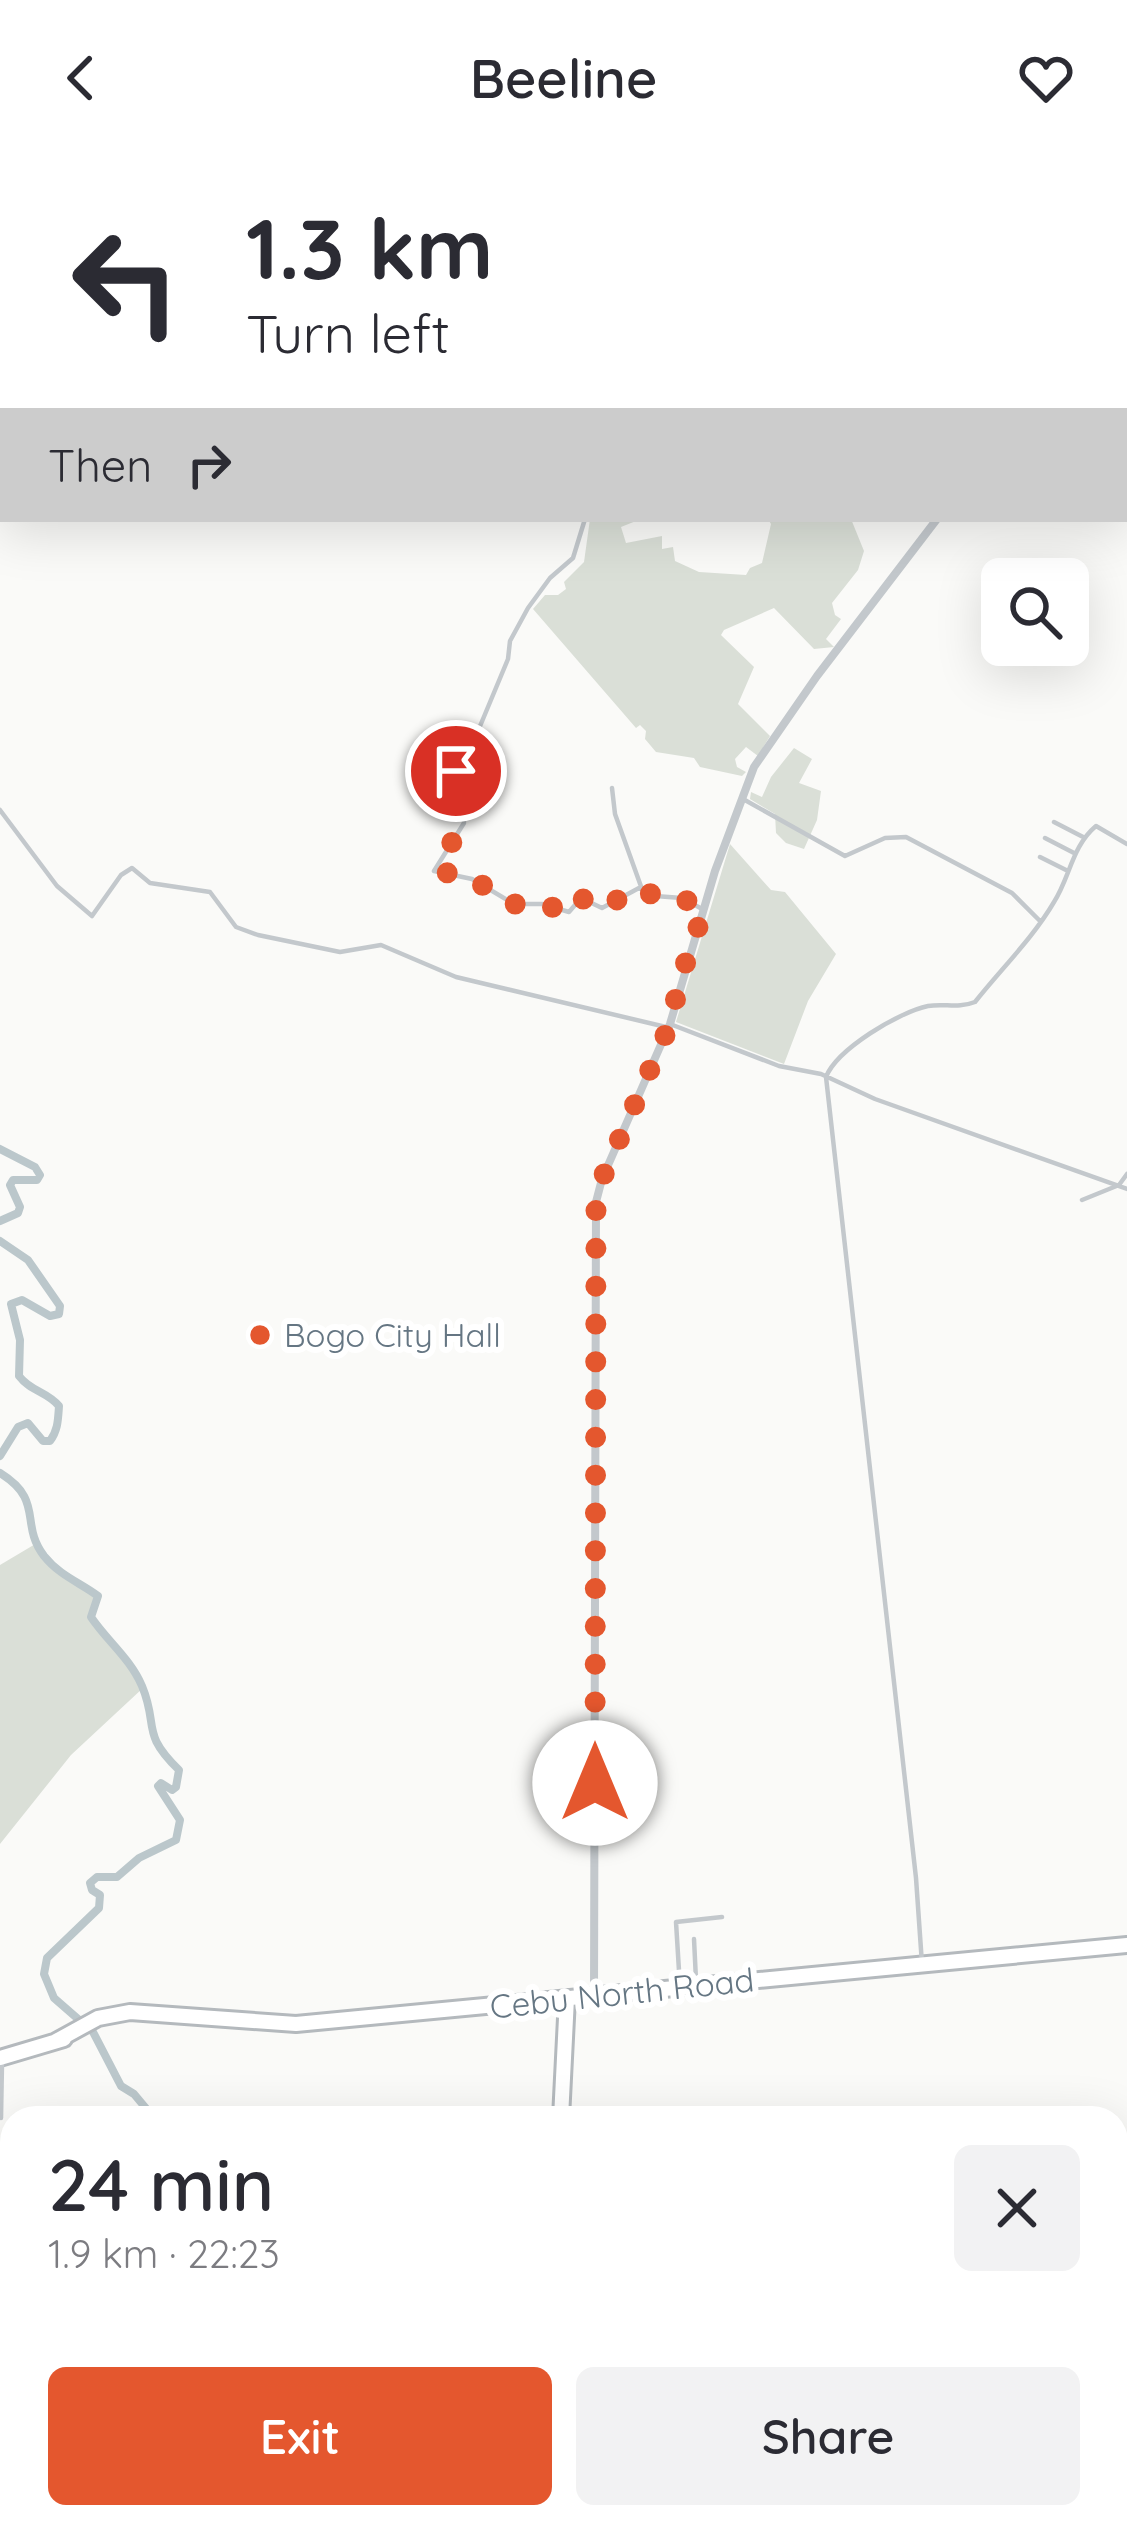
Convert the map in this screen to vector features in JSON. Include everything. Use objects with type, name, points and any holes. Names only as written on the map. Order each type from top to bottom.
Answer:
[{"type":"highway","name":"Cebu North Road","points":[[1,2058],[56,2042],[118,2014],[152,2011],[276,2025],[1127,1945]]},
{"type":"highway","points":[[562,2106],[567,1998]]},
{"type":"street","points":[[584,522],[573,558],[550,578],[511,641],[478,731],[456,755],[464,823],[434,871],[472,879],[514,904],[542,904],[568,912],[581,898],[602,908],[639,888],[682,898],[704,910]]},
{"type":"street","points":[[594,1996],[596,1202],[669,1026],[715,871],[754,767],[935,522]]},
{"type":"street","points":[[612,788],[615,814],[643,892]]},
{"type":"street","points":[[743,798],[845,856],[885,838],[906,837],[1012,893],[1037,918]]},
{"type":"street","points":[[0,811],[57,886],[92,916],[121,875],[132,868],[150,883],[211,892],[236,927],[258,935],[340,952],[381,945],[456,977],[669,1026],[779,1066],[826,1077],[875,1100],[1127,1189]]},
{"type":"street","points":[[1054,821],[1085,838]]},
{"type":"street","points":[[922,1964],[826,1077],[854,1043],[890,1024],[928,1006],[959,1008],[975,1002],[1037,918],[1048,910],[1074,853],[1096,826],[1127,844]]},
{"type":"street","points":[[1045,838],[1074,853]]},
{"type":"street","points":[[1040,857],[1068,871]]},
{"type":"street","points":[[1082,1200],[1119,1186],[1127,1174]]},
{"type":"street","points":[[688,1986],[676,1922],[722,1917]]},
{"type":"street","points":[[688,1986],[694,1939]]},
{"type":"street","points":[[1,2058],[2,2106]]},
{"type":"shaded area","points":[[590,522],[634,522],[621,527],[626,543],[662,536],[662,549],[673,547],[675,561],[699,572],[746,575],[762,563],[770,522],[852,522],[864,551],[858,570],[832,603],[841,619],[826,639],[834,647],[814,649],[774,608],[721,635],[754,667],[738,704],[770,736],[758,756],[746,747],[735,759],[737,767],[746,772],[742,776],[700,767],[694,758],[656,752],[645,739],[646,731],[640,725],[636,728],[533,609],[545,595],[566,589],[564,582],[584,562]]},
{"type":"shaded area","points":[[794,748],[812,759],[799,783],[821,791],[817,820],[804,849],[786,843],[776,833],[775,814],[750,799],[751,792],[762,797]]},
{"type":"shaded area","points":[[730,844],[771,890],[785,892],[836,954],[808,1001],[784,1064],[676,1022]]},
{"type":"shaded area","points":[[37,1543],[56,1569],[98,1596],[91,1617],[143,1688],[71,1755],[0,1844],[0,1565]]},
{"type":"waterway","points":[[0,1149],[35,1167],[40,1175],[37,1180],[13,1180],[10,1185],[20,1207],[18,1213],[0,1221]]},
{"type":"waterway","points":[[0,1241],[28,1260],[60,1306],[59,1314],[50,1316],[22,1300],[11,1304],[20,1340],[19,1376],[55,1401],[59,1411],[50,1441],[43,1441],[28,1423],[18,1427],[0,1456]]},
{"type":"waterway","points":[[0,1473],[22,1493],[44,1556],[98,1596],[91,1617],[137,1676],[159,1747],[179,1770],[176,1787],[158,1786],[180,1820],[176,1840],[139,1858],[117,1877],[97,1877],[90,1883],[100,1895],[99,1908],[47,1958],[44,1974],[54,1998],[93,2032],[121,2086],[144,2106]]},
{"type":"place","name":"Bogo City Hall","points":[[260,1335]]},
{"type":"route","points":[[456,771],[465,815],[439,863],[444,872],[472,879],[514,904],[542,904],[568,912],[578,899],[590,899],[602,908],[639,888],[655,896],[682,898],[704,910],[670,1024],[596,1202],[595,1783]]}]
